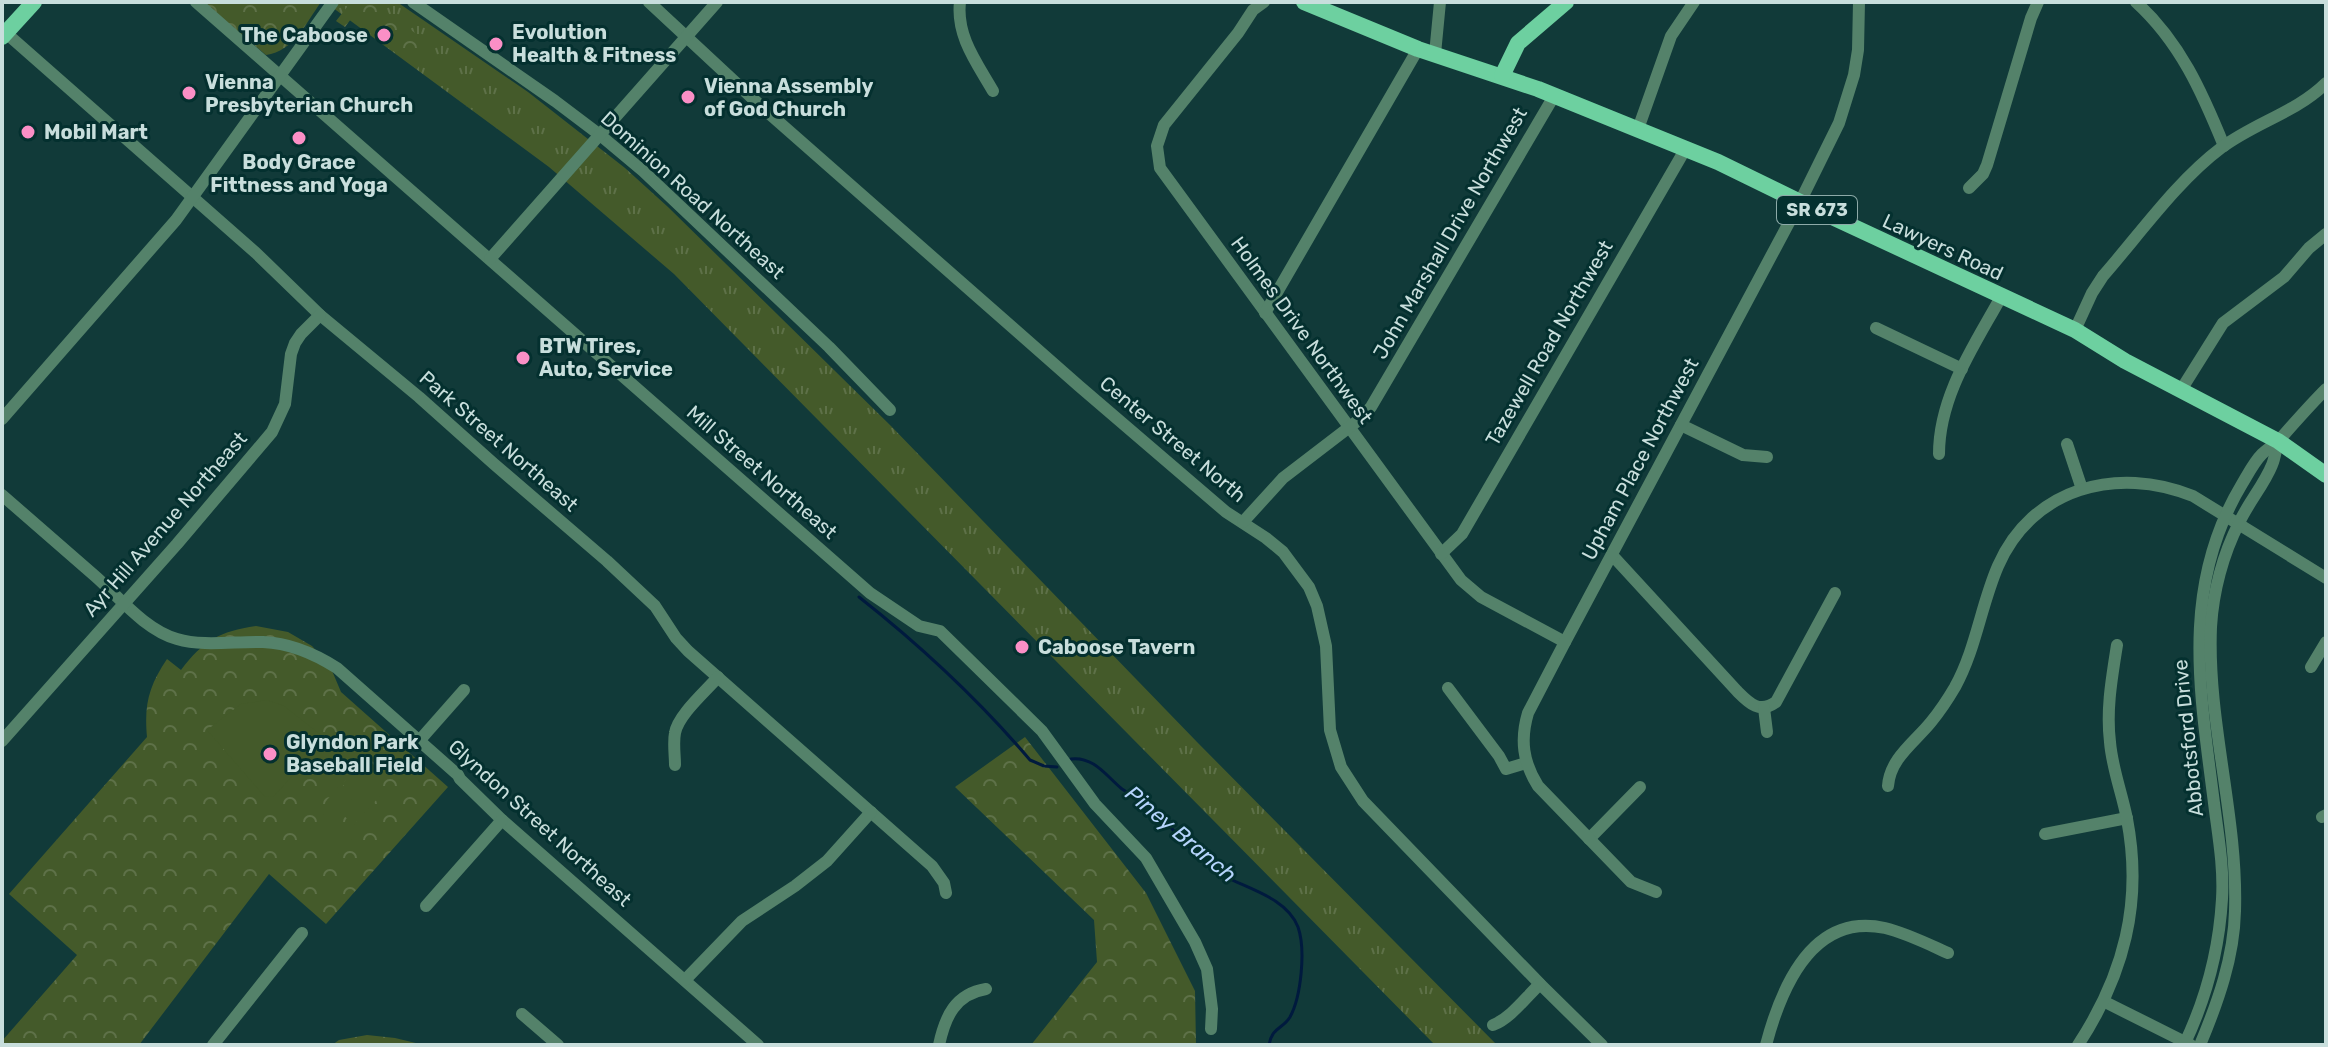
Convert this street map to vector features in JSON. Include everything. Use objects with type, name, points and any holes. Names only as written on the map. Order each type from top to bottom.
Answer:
[{"type":"main road","points":[[3,33],[34,2]]},
{"type":"main road","name":"Lawyers Road","points":[[1304,2],[1426,51],[1502,76],[1638,129],[1764,183],[2075,330],[2125,361],[2278,441],[2326,475]]},
{"type":"main road","points":[[1502,76],[1518,43],[1566,2]]},
{"type":"street","name":"Mill Street Northeast","points":[[196,2],[870,593],[919,626],[940,631],[1042,731],[1095,804],[1146,858],[1195,942],[1207,969],[1211,1029]]},
{"type":"street","points":[[2,419],[158,241],[333,2]]},
{"type":"street","name":"Dominion Road Northeast","points":[[413,2],[600,135],[742,263],[890,410]]},
{"type":"street","name":"Center Street North","points":[[649,2],[776,119],[1079,386],[1226,512],[1283,552],[1309,587],[1317,606],[1326,646],[1330,730],[1341,767],[1351,786],[1602,1045]]},
{"type":"street","points":[[490,259],[717,2]]},
{"type":"street","points":[[960,2],[962,33],[967,47],[993,91]]},
{"type":"street","name":"Holmes Drive Northwest","points":[[1264,2],[1253,10],[1164,125],[1157,146],[1160,168],[1461,580],[1481,597],[1565,642]]},
{"type":"street","points":[[1265,313],[1426,51],[1440,2]]},
{"type":"street","points":[[1638,129],[1671,36],[1694,2]]},
{"type":"street","name":"Upham Place Northwest","points":[[1526,763],[1523,738],[1528,713],[1839,123],[1848,99],[1858,50],[1859,2]]},
{"type":"street","points":[[1969,188],[1987,165],[2038,2]]},
{"type":"street","points":[[2136,2],[2181,53],[2200,88],[2224,146]]},
{"type":"street","name":"Park Street Northeast","points":[[3,33],[256,253],[320,315],[607,561],[655,606],[676,638],[932,866],[944,883],[946,893]]},
{"type":"street","points":[[2075,330],[2103,276],[2190,176],[2224,146],[2306,100],[2326,83]]},
{"type":"street","name":"John Marshall Drive Northwest","points":[[1243,522],[1283,478],[1360,419],[1377,399],[1554,96]]},
{"type":"street","name":"Tazewell Road Northwest","points":[[1441,554],[1462,534],[1686,148]]},
{"type":"street","points":[[2181,390],[2223,323],[2284,277],[2326,234]]},
{"type":"street","points":[[1939,454],[1945,409],[1962,369],[2001,297]]},
{"type":"street","name":"Ayr Hill Avenue Northeast","points":[[2,741],[272,432],[285,404],[295,343],[320,315]]},
{"type":"street","points":[[1876,328],[1962,369]]},
{"type":"street","name":"Abbotsford Drive","points":[[2187,1044],[2215,958],[2222,898],[2220,850],[2198,660],[2204,591],[2214,547],[2242,484],[2261,455],[2326,389]]},
{"type":"street","points":[[1681,425],[1743,455],[1767,457]]},
{"type":"street","name":"Abbotsford Drive","points":[[2200,1045],[2221,989],[2235,914],[2235,865],[2211,669],[2211,626],[2219,576],[2238,524],[2272,465],[2278,441]]},
{"type":"street","points":[[2067,444],[2082,489]]},
{"type":"street","points":[[1888,786],[1896,760],[1933,720],[1957,683],[1994,575],[2009,546],[2042,511],[2066,495],[2117,482],[2161,485],[2193,496],[2326,578]]},
{"type":"street","name":"Glyndon Street Northeast","points":[[2,495],[152,626],[176,639],[286,645],[321,658],[348,676],[458,775],[502,820],[758,1045]]},
{"type":"street","points":[[1612,555],[1737,691],[1751,705],[1764,708],[1776,702],[1835,593]]},
{"type":"street","points":[[2311,667],[2326,642]]},
{"type":"street","points":[[2078,1045],[2105,1002],[2123,952],[2131,901],[2132,871],[2127,818],[2110,741],[2111,684],[2117,645]]},
{"type":"street","points":[[675,765],[676,728],[718,677]]},
{"type":"street","points":[[1448,688],[1506,769],[1526,763],[1538,786],[1631,882],[1656,892]]},
{"type":"street","points":[[419,741],[464,690]]},
{"type":"street","points":[[1764,708],[1767,732]]},
{"type":"street","points":[[1589,839],[1640,787]]},
{"type":"street","points":[[685,980],[742,921],[827,861],[871,812]]},
{"type":"street","points":[[2045,834],[2127,818]]},
{"type":"street","points":[[426,906],[502,820]]},
{"type":"street","points":[[1766,1045],[1779,1004],[1798,964],[1827,937],[1856,927],[1886,928],[1948,953]]},
{"type":"street","points":[[213,1045],[302,933]]},
{"type":"street","points":[[1493,1025],[1498,1024],[1540,984]]},
{"type":"street","points":[[939,1045],[942,1028],[953,1007],[970,993],[986,989]]},
{"type":"street","points":[[2105,1002],[2187,1044]]},
{"type":"street","points":[[522,1014],[558,1045]]},
{"type":"green space","points":[[203,2],[321,2],[292,42],[266,55]]},
{"type":"green space","points":[[325,2],[397,2],[528,92],[625,168],[891,426],[1197,742],[1497,1045],[1435,1045],[674,274],[549,167]]},
{"type":"green space","points":[[351,2],[373,2],[434,47],[417,69],[351,19],[345,27],[336,21]]},
{"type":"green space","points":[[256,626],[288,632],[312,646],[330,666],[341,692],[448,787],[326,924],[269,874],[139,1045],[2,1045],[2,1041],[77,955],[9,894],[147,737],[149,696],[167,659],[181,670],[213,639]]},
{"type":"green space","name":"Glyndon Park Baseball Field","points":[[267,700],[284,706],[326,739],[274,796],[265,797],[207,730],[241,704]]},
{"type":"green space","points":[[1025,737],[1146,893],[1195,991],[1196,1045],[1031,1045],[1097,962],[1094,920],[955,787]]},
{"type":"green space","points":[[354,771],[380,796],[368,809],[342,784]]},
{"type":"green space","points":[[338,787],[365,812],[354,825],[327,800]]},
{"type":"green space","points":[[324,814],[352,839],[338,854],[310,829]]},
{"type":"green space","points":[[367,1035],[424,1045],[332,1045],[339,1040]]},
{"type":"waterway","name":"Piney Branch","points":[[859,597],[949,674],[1030,760],[1057,767]]},
{"type":"waterway","name":"Piney Branch","points":[[1071,759],[1087,761],[1100,768],[1122,789],[1150,805],[1186,844],[1216,870],[1276,902],[1293,917],[1302,948],[1299,986],[1290,1017],[1275,1031],[1269,1045]]},
{"type":"place","name":"The Caboose","points":[[384,35]]},
{"type":"place","name":"Evolution Health & Fitness","points":[[496,44]]},
{"type":"place","name":"Vienna Presbyterian Church","points":[[189,93]]},
{"type":"place","name":"Vienna Assembly of God Church","points":[[688,97]]},
{"type":"place","name":"Mobil Mart","points":[[28,132]]},
{"type":"place","name":"Body Grace Fittness and Yoga","points":[[299,138]]},
{"type":"place","name":"BTW Tires, Auto, Service","points":[[523,358]]},
{"type":"place","name":"Caboose Tavern","points":[[1022,647]]},
{"type":"place","name":"Glyndon Park Baseball Field","points":[[270,754]]}]
